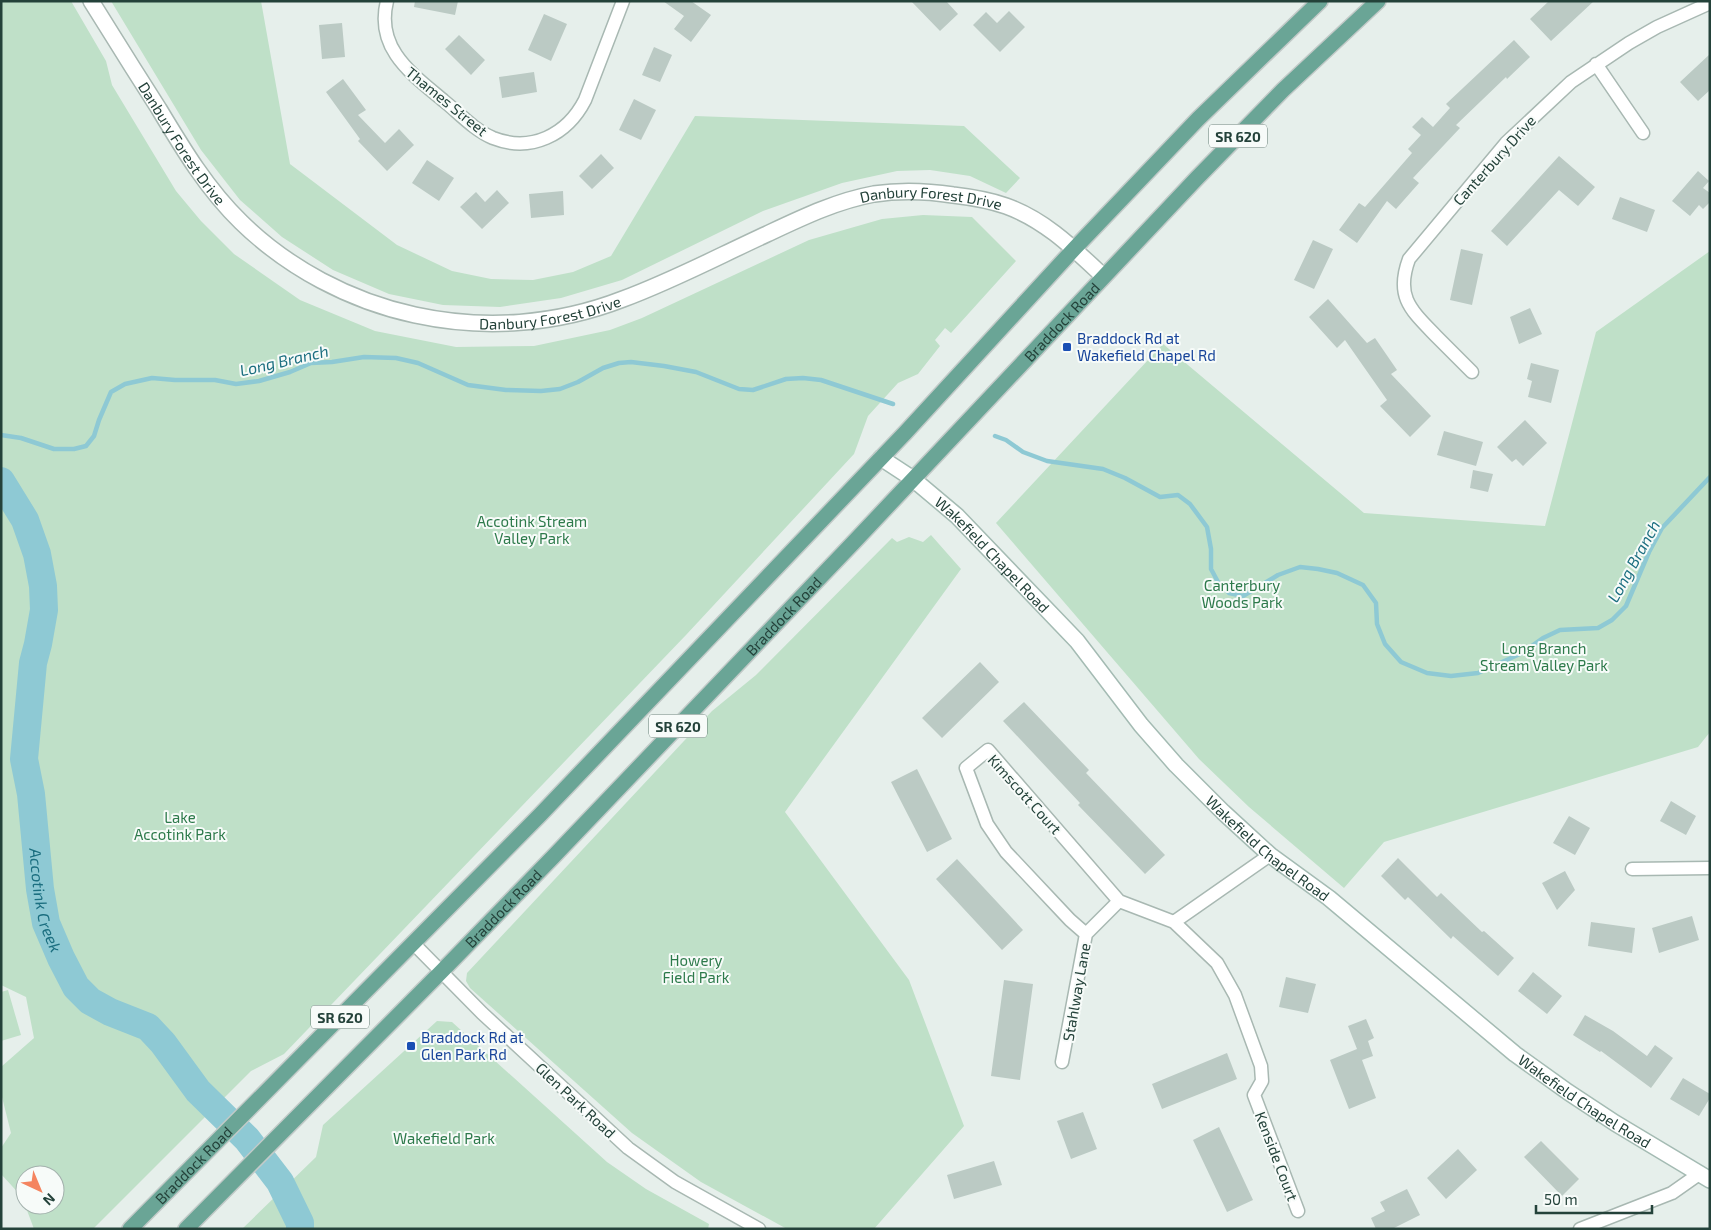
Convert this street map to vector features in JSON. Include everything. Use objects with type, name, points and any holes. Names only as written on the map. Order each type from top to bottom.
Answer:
[{"type":"main road","name":"Braddock Road","points":[[130,1229],[540,815],[881,458],[1074,249],[1198,119],[1320,1]]},
{"type":"main road","name":"Braddock Road","points":[[186,1229],[441,972],[1283,90],[1378,1]]},
{"type":"street","name":"Danbury Forest Drive","points":[[92,1],[194,166],[216,195],[241,222],[270,247],[302,269],[364,301],[399,312],[433,319],[506,324],[550,320],[585,312],[656,286],[808,215],[845,201],[875,194],[904,191],[932,192],[970,197],[1003,205],[1027,215],[1049,228],[1104,276]]},
{"type":"street","name":"Thames Street","points":[[387,1],[385,19],[387,36],[393,52],[404,67],[477,129],[491,138],[507,142],[525,143],[541,140],[556,134],[569,124],[579,112],[624,1]]},
{"type":"street","name":"Canterbury Drive","points":[[1472,372],[1414,313],[1407,300],[1404,286],[1404,271],[1409,259],[1516,132],[1572,82],[1629,43],[1657,27],[1710,3]]},
{"type":"street","points":[[1596,64],[1643,132]]},
{"type":"street","name":"Wakefield Chapel Road","points":[[881,458],[913,479],[957,516],[1077,641],[1141,725],[1176,765],[1223,812],[1270,854],[1329,898],[1515,1054],[1584,1102],[1704,1177]]},
{"type":"street","name":"Kimscott Court","points":[[1086,934],[1070,920],[1006,852],[987,824],[966,768],[988,750],[1119,900]]},
{"type":"street","points":[[1119,900],[1174,922],[1270,854]]},
{"type":"street","points":[[1632,869],[1710,868]]},
{"type":"street","name":"Stahlway Lane","points":[[1062,1062],[1086,934],[1119,900]]},
{"type":"street","name":"Kenside Court","points":[[1174,922],[1217,963],[1235,995],[1261,1066],[1262,1081],[1254,1096],[1298,1211]]},
{"type":"street","name":"Glen Park Road","points":[[413,943],[482,1013],[641,1158],[675,1182],[759,1229]]},
{"type":"street","points":[[1580,1229],[1672,1193],[1704,1177]]},
{"type":"green space","points":[[1,1],[71,1],[106,61],[112,85],[176,191],[201,221],[234,254],[300,300],[375,331],[456,347],[534,346],[610,330],[642,318],[809,240],[882,219],[923,215],[972,217],[1016,261],[951,333],[945,328],[935,340],[940,346],[918,374],[898,383],[868,416],[854,454],[686,635],[284,1054],[251,1071],[93,1229],[34,1229],[29,1215],[65,1215],[65,1165],[15,1165],[15,1189],[1,1174],[1,1148],[11,1133],[1,1093],[1,1067],[34,1038],[26,997],[1,985]]},
{"type":"green space","points":[[111,1],[261,1],[290,164],[397,245],[452,271],[491,279],[533,280],[573,272],[611,256],[695,116],[964,126],[1020,178],[1006,193],[970,176],[930,170],[897,171],[842,183],[763,211],[622,280],[561,298],[500,307],[443,305],[389,294],[333,270],[282,237],[240,200],[201,150]]},
{"type":"green space","points":[[1710,251],[1710,732],[1698,747],[1384,842],[1344,888],[1249,807],[1199,759],[996,523],[1163,344],[1364,513],[1545,526],[1596,332]]},
{"type":"green space","name":"Howery Field Park","points":[[931,535],[961,569],[785,812],[909,980],[964,1126],[874,1229],[787,1229],[701,1182],[632,1133],[470,988],[466,981],[467,973],[712,711],[756,675],[892,538],[897,542],[909,537],[923,542]]},
{"type":"green space","points":[[8,990],[21,1035],[1,1041],[1,992]]},
{"type":"green space","name":"Wakefield Park","points":[[437,1021],[452,1022],[607,1162],[646,1189],[709,1224],[708,1229],[242,1229],[316,1157],[323,1125]]},
{"type":"building","points":[[415,1],[458,1],[455,15],[414,7]]},
{"type":"building","points":[[663,1],[691,1],[711,15],[691,42],[674,29],[684,16]]},
{"type":"building","points":[[911,1],[946,1],[958,14],[940,31]]},
{"type":"building","points":[[1549,1],[1594,1],[1551,41],[1530,19]]},
{"type":"building","points":[[1009,11],[1025,27],[1000,52],[973,25],[986,12],[997,23]]},
{"type":"building","points":[[544,14],[567,24],[551,61],[528,50]]},
{"type":"building","points":[[342,23],[345,57],[322,59],[319,25]]},
{"type":"building","points":[[459,35],[485,60],[471,75],[445,49]]},
{"type":"building","points":[[1514,40],[1530,57],[1507,79],[1506,77],[1456,125],[1460,128],[1413,178],[1419,183],[1396,209],[1387,201],[1357,243],[1339,230],[1359,203],[1365,207],[1412,153],[1408,149],[1421,135],[1412,127],[1422,117],[1433,127],[1450,108],[1446,104]]},
{"type":"building","points":[[654,47],[672,55],[660,82],[642,75]]},
{"type":"building","points":[[1710,54],[1710,90],[1698,101],[1680,82]]},
{"type":"building","points":[[534,72],[537,92],[502,98],[499,77]]},
{"type":"building","points":[[343,79],[366,110],[358,115],[385,143],[399,129],[414,145],[387,171],[358,141],[360,139],[326,92]]},
{"type":"building","points":[[634,99],[656,110],[641,140],[619,130]]},
{"type":"building","points":[[601,154],[614,168],[592,189],[579,176]]},
{"type":"building","points":[[1559,156],[1595,187],[1578,206],[1559,190],[1507,246],[1491,231]]},
{"type":"building","points":[[427,160],[454,178],[439,201],[412,183]]},
{"type":"building","points":[[1698,171],[1709,181],[1703,188],[1710,193],[1710,202],[1703,209],[1699,205],[1690,216],[1672,201]]},
{"type":"building","points":[[497,190],[509,203],[482,229],[460,207],[476,192],[485,202]]},
{"type":"building","points":[[563,191],[564,215],[531,218],[529,194]]},
{"type":"building","points":[[1620,197],[1655,210],[1647,232],[1612,219]]},
{"type":"building","points":[[1313,240],[1333,249],[1314,289],[1294,280]]},
{"type":"building","points":[[1461,249],[1483,254],[1472,305],[1450,300]]},
{"type":"building","points":[[1328,299],[1367,343],[1375,338],[1397,370],[1391,374],[1431,416],[1410,437],[1380,406],[1387,400],[1345,340],[1337,348],[1309,317]]},
{"type":"building","points":[[1530,308],[1542,334],[1519,344],[1510,317]]},
{"type":"building","points":[[1531,363],[1559,370],[1551,403],[1528,397],[1532,381],[1527,379]]},
{"type":"building","points":[[1525,420],[1547,443],[1523,466],[1516,459],[1512,462],[1497,447]]},
{"type":"building","points":[[1444,431],[1483,442],[1476,466],[1437,455]]},
{"type":"building","points":[[1473,470],[1493,474],[1488,492],[1470,488]]},
{"type":"building","points":[[980,662],[999,682],[942,738],[922,718]]},
{"type":"building","points":[[1024,702],[1089,770],[1086,773],[1165,855],[1145,874],[1078,805],[1080,803],[1003,721]]},
{"type":"building","points":[[917,769],[952,839],[927,852],[891,782]]},
{"type":"building","points":[[1671,801],[1696,816],[1686,835],[1660,821]]},
{"type":"building","points":[[1569,816],[1590,828],[1575,855],[1553,843]]},
{"type":"building","points":[[1398,858],[1437,897],[1441,893],[1482,932],[1484,931],[1514,958],[1498,976],[1453,936],[1451,939],[1408,897],[1405,900],[1381,876]]},
{"type":"building","points":[[957,859],[1023,930],[1002,950],[936,879]]},
{"type":"building","points":[[1565,871],[1575,890],[1557,910],[1542,883]]},
{"type":"building","points":[[1692,916],[1699,940],[1659,953],[1652,928]]},
{"type":"building","points":[[1591,922],[1635,928],[1632,953],[1588,946]]},
{"type":"building","points":[[1533,972],[1562,996],[1547,1014],[1518,991]]},
{"type":"building","points":[[1286,977],[1316,984],[1308,1013],[1279,1007]]},
{"type":"building","points":[[1004,980],[1033,984],[1020,1080],[991,1076]]},
{"type":"building","points":[[1585,1015],[1613,1031],[1647,1056],[1655,1045],[1673,1058],[1651,1088],[1601,1051],[1573,1035]]},
{"type":"building","points":[[1366,1019],[1374,1038],[1368,1041],[1373,1056],[1362,1060],[1376,1098],[1349,1109],[1330,1060],[1357,1049],[1348,1026]]},
{"type":"building","points":[[1227,1053],[1237,1079],[1162,1109],[1152,1084]]},
{"type":"building","points":[[1683,1078],[1710,1094],[1710,1098],[1699,1116],[1670,1099]]},
{"type":"building","points":[[1083,1112],[1097,1149],[1071,1159],[1057,1121]]},
{"type":"building","points":[[1219,1127],[1253,1200],[1227,1212],[1193,1140]]},
{"type":"building","points":[[1541,1141],[1579,1179],[1562,1196],[1524,1157]]},
{"type":"building","points":[[1458,1149],[1477,1170],[1446,1199],[1427,1178]]},
{"type":"building","points":[[994,1161],[1002,1185],[954,1199],[947,1175]]},
{"type":"building","points":[[1407,1189],[1420,1215],[1392,1229],[1376,1229],[1371,1218],[1385,1211],[1380,1202]]},
{"type":"waterway","name":"Long Branch","points":[[1,435],[21,438],[54,449],[74,449],[86,446],[94,436],[111,392],[125,384],[152,378],[215,380],[236,384],[259,381],[290,372],[311,363],[364,357],[396,358],[418,363],[468,385],[506,390],[541,391],[560,389],[578,382],[603,368],[619,363],[631,362],[696,372],[739,389],[753,390],[786,379],[821,380],[893,404]]},
{"type":"waterway","name":"Long Branch","points":[[995,436],[1006,440],[1023,452],[1047,461],[1103,469],[1125,478],[1160,497],[1178,495],[1190,504],[1207,527],[1211,549],[1211,569],[1218,582],[1229,593],[1243,596],[1278,575],[1300,567],[1337,573],[1363,585],[1376,603],[1377,624],[1385,644],[1401,662],[1427,673],[1451,676],[1478,673],[1522,653],[1543,638],[1560,630],[1598,628],[1612,620],[1626,606],[1649,552],[1662,528],[1710,477]]},
{"type":"waterway","name":"Accotink Creek","points":[[1,481],[25,520],[37,554],[43,586],[44,610],[33,663],[24,759],[31,794],[40,889],[46,923],[76,987],[90,1001],[110,1012],[148,1027],[163,1043],[198,1091],[247,1139],[280,1182],[300,1223],[300,1229]]},
{"type":"place","name":"Braddock Rd at Wakefield Chapel Rd","points":[[1067,347]]},
{"type":"place","name":"Braddock Rd at Glen Park Rd","points":[[411,1046]]},
{"type":"park label","name":"Accotink Stream Valley Park","points":[[532,530]]},
{"type":"park label","name":"Canterbury Woods Park","points":[[1242,594]]},
{"type":"park label","name":"Long Branch Stream Valley Park","points":[[1544,656]]},
{"type":"park label","name":"Lake Accotink Park","points":[[180,826]]}]
